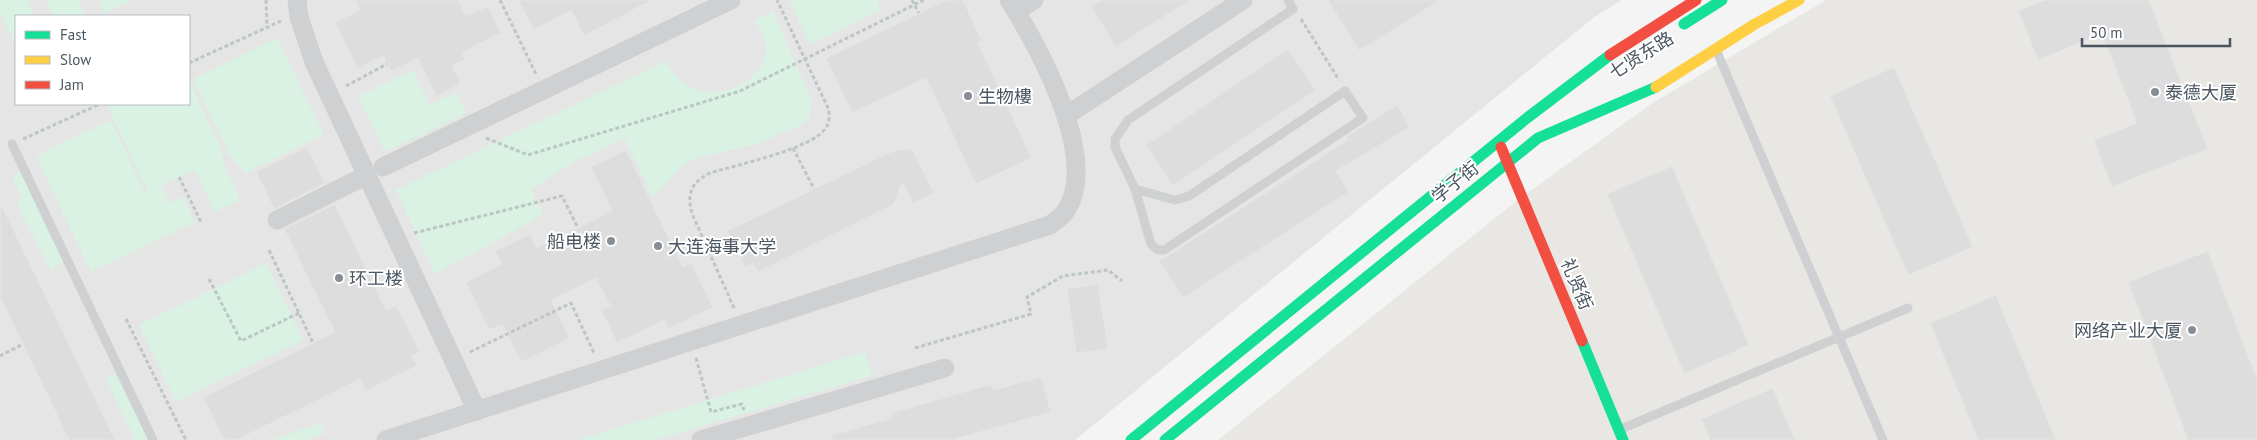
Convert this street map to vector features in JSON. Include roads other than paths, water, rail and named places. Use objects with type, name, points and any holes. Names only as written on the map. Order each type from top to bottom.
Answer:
[{"type":"main road","name":"学子街","points":[[1131,440],[1180,403],[1527,118],[1621,47],[1696,0]]},
{"type":"main road","name":"七贤东路","points":[[1675,30],[1722,0]]},
{"type":"main road","name":"学子街","points":[[1165,440],[1538,138],[1649,92],[1755,24],[1800,0]]},
{"type":"main road","name":"七贤东路","points":[[1527,118],[1603,74]]},
{"type":"main road","name":"七贤东路","points":[[1538,138],[1614,92]]},
{"type":"main road","name":"礼贤街","points":[[1498,142],[1621,435]]},
{"type":"street","points":[[297,0],[299,16],[314,62],[477,411]]},
{"type":"street","points":[[383,167],[731,0]]},
{"type":"street","points":[[386,440],[1042,230],[1059,219],[1072,197],[1075,176],[1074,152],[1067,115],[1012,6],[1034,0]]},
{"type":"street","points":[[1067,115],[1243,0]]},
{"type":"street","points":[[277,220],[357,180]]},
{"type":"street","points":[[701,440],[945,368]]},
{"type":"lane","points":[[1135,189],[1175,200],[1189,196],[1345,91],[1363,118],[1164,250],[1158,250],[1151,244],[1135,189],[1115,147],[1115,139],[1128,120],[1293,9],[1288,0]]},
{"type":"lane","points":[[1716,49],[1883,440]]},
{"type":"lane","points":[[12,144],[153,440]]},
{"type":"lane","points":[[1621,435],[1908,308]]},
{"type":"place","name":"泰德大厦","points":[[2155,92]]},
{"type":"place","name":"生物樓","points":[[968,96]]},
{"type":"place","name":"船电楼","points":[[611,241]]},
{"type":"place","name":"大连海事大学","points":[[658,246]]},
{"type":"place","name":"环工楼","points":[[339,278]]},
{"type":"place","name":"网络产业大厦","points":[[2192,330]]}]
